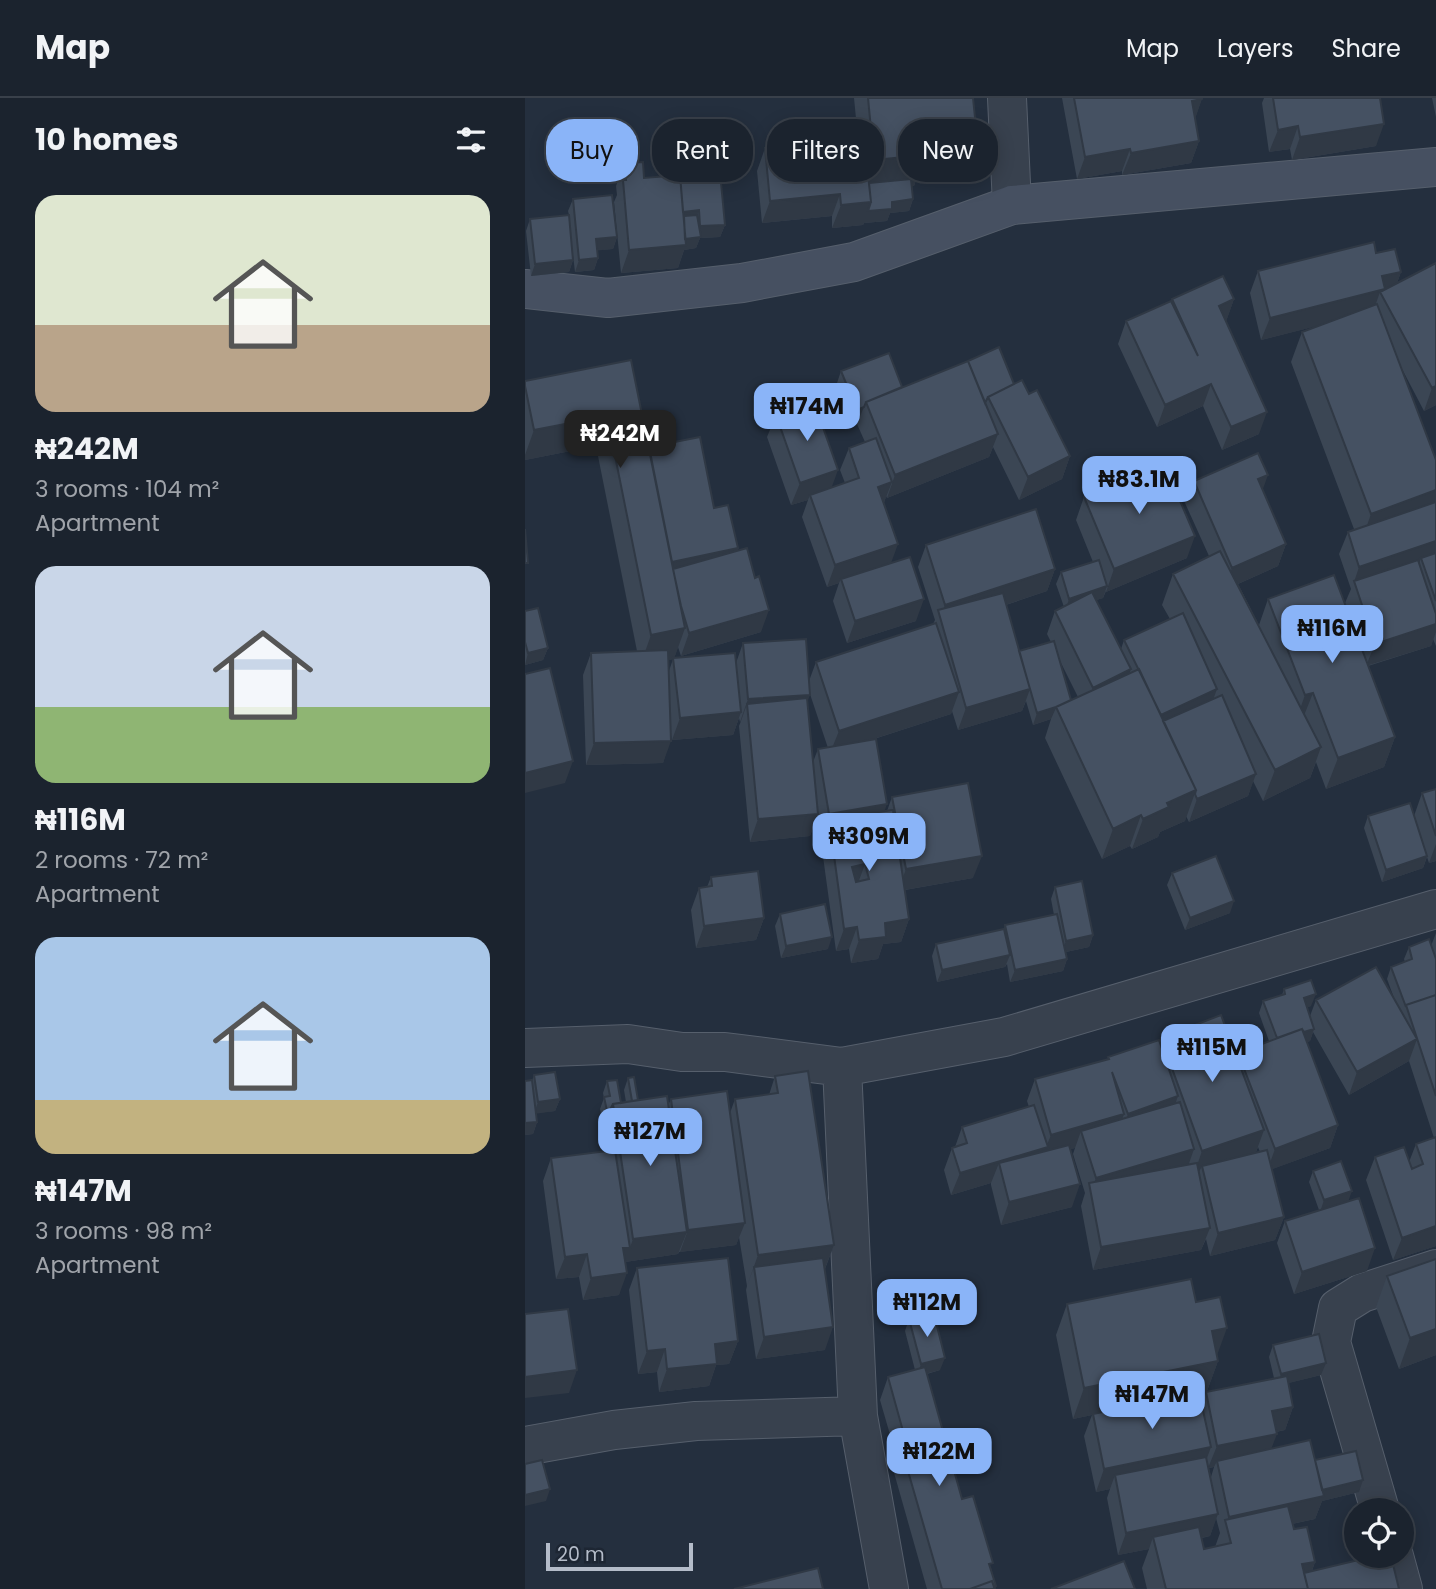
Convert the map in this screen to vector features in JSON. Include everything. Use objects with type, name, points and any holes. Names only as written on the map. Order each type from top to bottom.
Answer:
[{"type":"street","points":[[1007,98],[1012,205]]},
{"type":"street","points":[[525,289],[608,298],[742,283],[854,262],[1012,205],[1436,166]]},
{"type":"street","points":[[525,1048],[628,1044],[682,1052],[725,1052],[842,1068],[1004,1037],[1436,909]]},
{"type":"street","points":[[842,1068],[858,1416],[889,1589]]},
{"type":"street","points":[[1376,1498],[1331,1342],[1338,1308],[1362,1293],[1436,1269]]},
{"type":"street","points":[[525,1446],[614,1430],[696,1421],[858,1416]]},
{"type":"street","points":[[1397,1568],[1403,1589]]},
{"type":"building","points":[[868,98],[973,98],[975,119],[898,119],[898,158],[884,159],[884,119],[870,119]]},
{"type":"building","points":[[1074,98],[1202,98],[1192,101],[1199,141],[1131,153],[1130,149],[1085,157]]},
{"type":"building","points":[[1273,98],[1380,98],[1384,124],[1300,137],[1298,126],[1278,130]]},
{"type":"building","points":[[638,162],[643,162],[644,178],[652,177],[652,182],[681,182],[686,245],[629,250],[623,182],[638,182]]},
{"type":"building","points":[[681,182],[721,182],[725,225],[700,226],[699,210],[683,212]]},
{"type":"building","points":[[768,182],[869,182],[871,202],[841,205],[840,194],[770,201]]},
{"type":"building","points":[[911,182],[913,199],[892,202],[892,209],[868,211],[871,202],[869,183]]},
{"type":"building","points":[[612,195],[617,237],[596,239],[598,258],[579,260],[573,199]]},
{"type":"building","points":[[569,215],[573,260],[535,264],[530,219]]},
{"type":"building","points":[[697,215],[701,237],[685,239],[684,216]]},
{"type":"building","points":[[1374,242],[1376,253],[1395,249],[1401,272],[1382,276],[1385,289],[1270,318],[1258,271]]},
{"type":"building","points":[[1436,263],[1436,386],[1432,388],[1380,292]]},
{"type":"building","points":[[1223,276],[1234,299],[1219,306],[1267,412],[1231,427],[1211,384],[1165,405],[1126,321],[1171,301],[1198,356],[1172,299]]},
{"type":"building","points":[[1377,304],[1436,460],[1436,490],[1371,514],[1302,332]]},
{"type":"building","points":[[999,347],[1014,384],[988,397],[985,403],[968,361]]},
{"type":"building","points":[[889,353],[902,387],[866,402],[864,407],[857,410],[841,371]]},
{"type":"building","points":[[631,360],[685,628],[651,635],[607,416],[534,430],[525,386],[525,381]]},
{"type":"building","points":[[968,361],[998,434],[895,475],[866,402]]},
{"type":"building","points":[[1022,380],[1029,394],[1037,390],[1070,456],[1028,477],[988,397]]},
{"type":"building","points":[[814,402],[838,470],[800,483],[776,415]]},
{"type":"building","points":[[700,437],[714,508],[728,505],[738,548],[672,562],[649,447]]},
{"type":"building","points":[[876,438],[892,482],[878,487],[898,544],[835,565],[810,495],[859,478],[849,448]]},
{"type":"building","points":[[1258,453],[1268,475],[1258,479],[1286,544],[1232,568],[1194,481]]},
{"type":"building","points":[[1141,465],[1146,477],[1166,468],[1195,536],[1114,569],[1084,497],[1111,486],[1108,479]]},
{"type":"building","points":[[1436,502],[1436,541],[1359,567],[1348,532]]},
{"type":"building","points":[[1036,509],[1055,569],[945,605],[926,545]]},
{"type":"building","points":[[525,529],[528,563],[525,563]]},
{"type":"building","points":[[747,548],[755,578],[759,576],[769,610],[689,633],[673,569]]},
{"type":"building","points":[[1220,551],[1321,747],[1275,770],[1173,574]]},
{"type":"building","points":[[1436,553],[1436,601],[1421,558]]},
{"type":"building","points":[[910,557],[924,599],[855,621],[841,579]]},
{"type":"building","points":[[1099,560],[1107,586],[1069,599],[1061,572]]},
{"type":"building","points":[[1418,560],[1436,614],[1436,624],[1375,644],[1354,581]]},
{"type":"building","points":[[1334,575],[1395,737],[1338,758],[1313,693],[1305,695],[1268,599]]},
{"type":"building","points":[[1092,592],[1131,669],[1093,688],[1055,611]]},
{"type":"building","points":[[1003,593],[1030,689],[966,708],[938,610]]},
{"type":"building","points":[[538,608],[548,648],[528,653],[525,642],[525,611]]},
{"type":"building","points":[[1183,613],[1217,689],[1161,715],[1124,640]]},
{"type":"building","points":[[936,623],[959,692],[839,731],[816,662]]},
{"type":"building","points":[[806,639],[810,695],[748,699],[743,643]]},
{"type":"building","points":[[1054,641],[1071,700],[1037,713],[1019,651]]},
{"type":"building","points":[[668,650],[671,741],[594,743],[591,653]]},
{"type":"building","points":[[735,653],[741,712],[680,718],[673,658]]},
{"type":"building","points":[[550,668],[573,761],[525,773],[525,674]]},
{"type":"building","points":[[1139,669],[1196,790],[1167,803],[1169,807],[1143,819],[1141,815],[1113,829],[1056,707]]},
{"type":"building","points":[[1222,695],[1256,774],[1197,799],[1196,790],[1163,721]]},
{"type":"building","points":[[807,698],[818,814],[758,819],[747,704]]},
{"type":"building","points":[[876,739],[887,804],[829,814],[818,749]]},
{"type":"building","points":[[968,783],[982,856],[906,869],[892,797]]},
{"type":"building","points":[[1436,789],[1436,836],[1422,793]]},
{"type":"building","points":[[1410,803],[1427,856],[1386,870],[1368,816]]},
{"type":"building","points":[[893,810],[909,919],[885,923],[886,937],[859,940],[857,927],[844,929],[829,819]],"holes":[[[865,864],[869,879],[856,882],[852,867]]]},
{"type":"building","points":[[1216,856],[1234,901],[1190,918],[1172,873]]},
{"type":"building","points":[[758,871],[764,918],[704,926],[699,888],[712,886],[711,877]]},
{"type":"building","points":[[1082,881],[1093,935],[1066,941],[1055,887]]},
{"type":"building","points":[[825,904],[832,937],[786,946],[780,914]]},
{"type":"building","points":[[1057,914],[1067,959],[1015,970],[1005,925]]},
{"type":"building","points":[[1004,929],[1010,955],[942,970],[936,944]]},
{"type":"building","points":[[1429,939],[1436,959],[1436,995],[1406,1007],[1391,967],[1412,959],[1409,947]]},
{"type":"building","points":[[1376,967],[1417,1039],[1357,1072],[1316,1000]]},
{"type":"building","points":[[1311,980],[1316,994],[1304,998],[1314,1029],[1304,1032],[1302,1029],[1277,1038],[1263,1001],[1285,994],[1284,989]]},
{"type":"building","points":[[1436,995],[1436,1096],[1406,1005]]},
{"type":"building","points":[[1221,1015],[1264,1130],[1202,1151],[1161,1038]]},
{"type":"building","points":[[1302,1029],[1338,1125],[1275,1149],[1238,1053]]},
{"type":"building","points":[[1159,1040],[1178,1096],[1128,1114],[1112,1072],[1124,1114],[1051,1135],[1035,1079],[1109,1059],[1108,1057]]},
{"type":"building","points":[[808,1071],[834,1245],[758,1255],[735,1099],[778,1093],[775,1076]]},
{"type":"building","points":[[555,1072],[560,1099],[538,1102],[534,1075]]},
{"type":"building","points":[[634,1077],[638,1100],[632,1101],[628,1078]]},
{"type":"building","points":[[532,1080],[537,1122],[525,1123],[525,1081]]},
{"type":"building","points":[[617,1080],[621,1103],[613,1104],[607,1111],[604,1097],[610,1096],[607,1081]]},
{"type":"building","points":[[727,1091],[745,1223],[688,1230],[671,1099]]},
{"type":"building","points":[[667,1096],[687,1232],[633,1239],[613,1104]]},
{"type":"building","points":[[1180,1102],[1194,1149],[1096,1178],[1081,1131]]},
{"type":"building","points":[[1034,1105],[1048,1147],[960,1173],[952,1148],[967,1143],[962,1127]]},
{"type":"building","points":[[1436,1137],[1436,1226],[1402,1238],[1375,1157],[1404,1147],[1412,1169],[1423,1164],[1416,1144]]},
{"type":"building","points":[[1069,1145],[1080,1184],[1009,1202],[999,1163]]},
{"type":"building","points":[[615,1150],[630,1248],[623,1248],[627,1273],[591,1278],[587,1254],[565,1257],[551,1158]]},
{"type":"building","points":[[1267,1150],[1284,1217],[1218,1233],[1202,1166]]},
{"type":"building","points":[[1341,1161],[1352,1191],[1324,1200],[1313,1171]]},
{"type":"building","points":[[1197,1163],[1210,1228],[1101,1247],[1089,1183]]},
{"type":"building","points":[[1359,1198],[1375,1248],[1302,1272],[1285,1221]]},
{"type":"building","points":[[728,1258],[738,1341],[715,1344],[717,1364],[667,1369],[665,1349],[647,1351],[637,1268]]},
{"type":"building","points":[[823,1258],[833,1327],[764,1337],[754,1267]]},
{"type":"building","points":[[1436,1259],[1436,1329],[1410,1338],[1387,1276]]},
{"type":"building","points":[[1191,1279],[1196,1302],[1220,1297],[1227,1328],[1212,1331],[1218,1361],[1084,1388],[1067,1304]]},
{"type":"building","points":[[568,1309],[577,1370],[525,1377],[525,1314]]},
{"type":"building","points":[[934,1314],[945,1358],[921,1364],[909,1319]]},
{"type":"building","points":[[1319,1334],[1326,1363],[1281,1374],[1273,1345]]},
{"type":"building","points":[[925,1367],[962,1499],[973,1496],[993,1563],[989,1564],[996,1586],[994,1587],[992,1581],[970,1589],[942,1589],[897,1433],[903,1431],[888,1377]]},
{"type":"building","points":[[1287,1376],[1293,1407],[1272,1411],[1277,1434],[1217,1446],[1206,1392]]},
{"type":"building","points":[[1199,1392],[1211,1447],[1104,1469],[1093,1414]]},
{"type":"building","points":[[1310,1440],[1324,1496],[1229,1517],[1217,1461]]},
{"type":"building","points":[[1356,1451],[1363,1480],[1322,1490],[1315,1460]]},
{"type":"building","points":[[1206,1457],[1218,1514],[1126,1533],[1115,1475]]},
{"type":"building","points":[[542,1460],[550,1489],[525,1495],[525,1464]]},
{"type":"building","points":[[1288,1506],[1294,1529],[1307,1527],[1315,1562],[1302,1564],[1308,1589],[1166,1589],[1153,1537],[1199,1527],[1204,1549],[1231,1543],[1225,1520]]},
{"type":"building","points":[[1124,1561],[1135,1589],[1051,1589]]},
{"type":"building","points":[[1344,1563],[1344,1568],[1394,1568],[1399,1589],[1308,1589],[1304,1573]]},
{"type":"building","points":[[818,1568],[823,1589],[734,1589]]},
{"type":"building","points":[[992,1581],[995,1589],[970,1589]]}]
